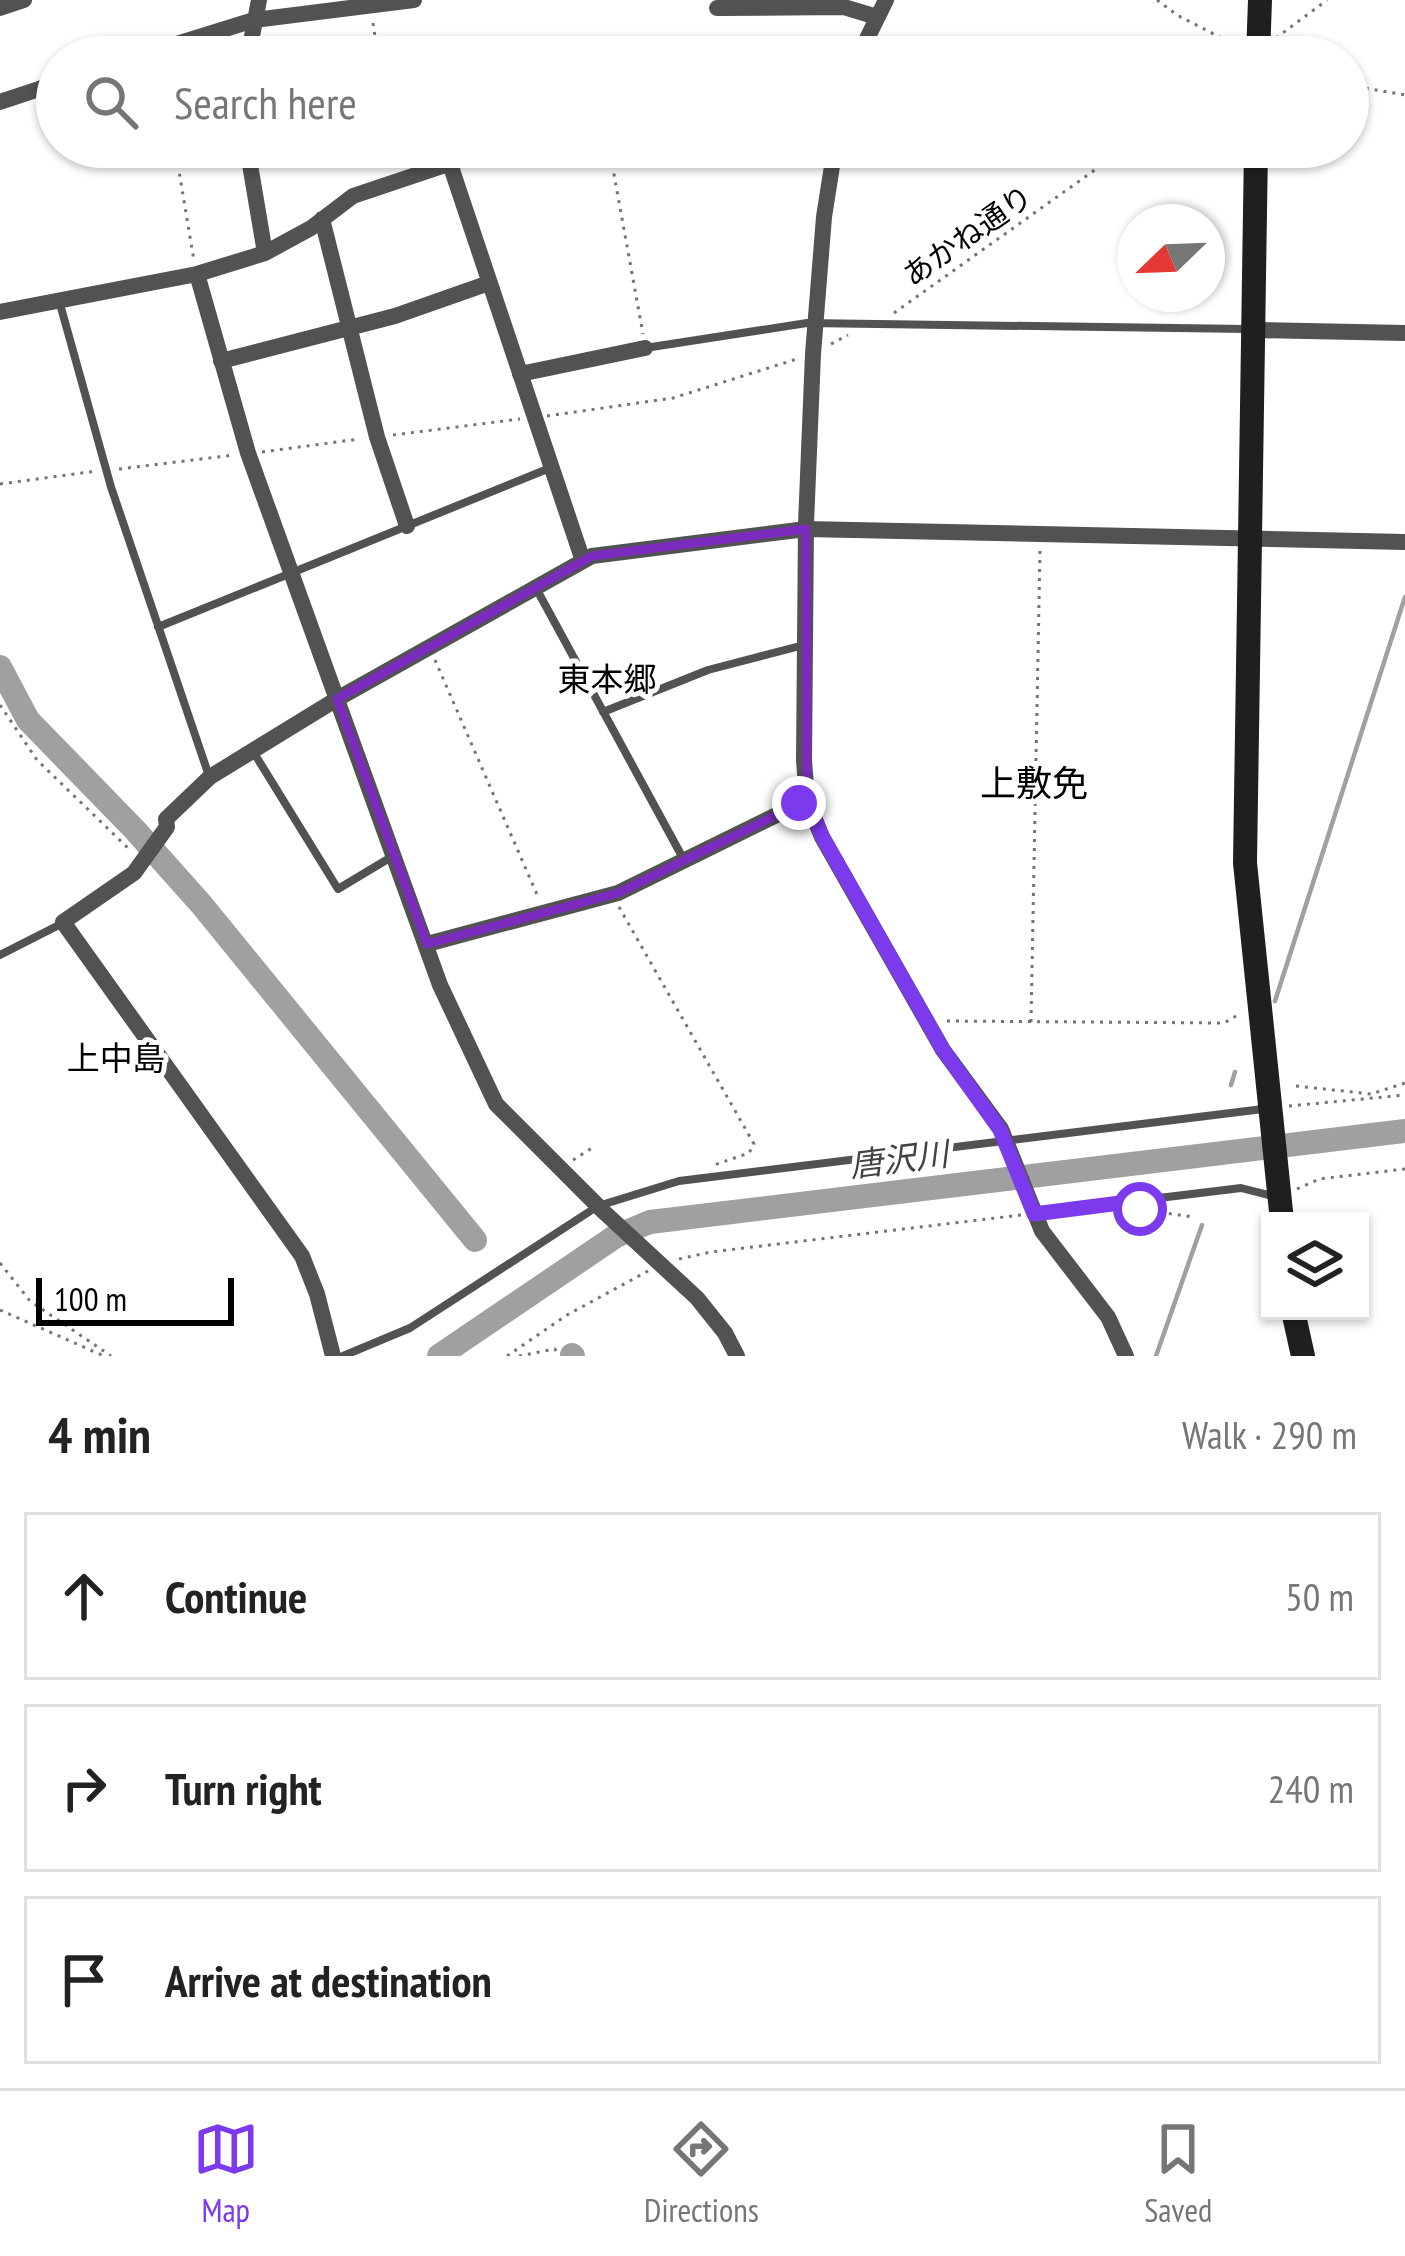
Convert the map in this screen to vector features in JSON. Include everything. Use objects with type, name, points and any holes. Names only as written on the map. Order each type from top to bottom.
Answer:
[{"type":"street","points":[[0,8],[24,0]]},
{"type":"street","points":[[251,36],[259,0]]},
{"type":"street","points":[[203,36],[254,20],[414,0]]},
{"type":"street","points":[[1260,0],[1261,36]]},
{"type":"street","points":[[714,4],[881,8],[868,36]]},
{"type":"street","points":[[0,102],[36,90]]},
{"type":"street","points":[[251,168],[265,254]]},
{"type":"street","points":[[0,312],[197,274],[265,254],[353,196],[428,168]]},
{"type":"street","points":[[451,168],[584,561]]},
{"type":"street","points":[[831,168],[815,323],[806,529],[807,800],[822,836],[927,1021],[1008,1145],[1049,1243],[1108,1317],[1126,1356]]},
{"type":"street","points":[[1256,168],[1245,863],[1280,1203]]},
{"type":"street","points":[[322,219],[377,436],[407,526]]},
{"type":"street","points":[[197,274],[248,453],[393,856],[456,1023],[496,1104],[714,1317],[736,1356]]},
{"type":"street","points":[[221,361],[350,329],[490,283]]},
{"type":"street","points":[[1253,330],[1405,333]]},
{"type":"street","points":[[520,374],[645,348]]},
{"type":"street","points":[[333,1356],[302,1256],[63,922],[123,883],[145,861],[167,827],[166,819],[210,777],[338,698],[592,556],[806,529],[1405,542]]},
{"type":"street","points":[[427,944],[612,895],[807,800]]},
{"type":"street","points":[[1295,1320],[1303,1356]]},
{"type":"lane","points":[[59,301],[111,487],[210,777]]},
{"type":"lane","points":[[645,348],[815,323],[1253,330]]},
{"type":"lane","points":[[158,627],[551,468]]},
{"type":"lane","points":[[536,588],[684,860]]},
{"type":"lane","points":[[604,712],[708,670],[804,645]]},
{"type":"lane","points":[[253,751],[338,889],[393,856]]},
{"type":"lane","points":[[0,955],[63,922]]},
{"type":"lane","points":[[343,1356],[410,1328],[601,1209],[679,1181],[1270,1110]]},
{"type":"lane","points":[[1034,1211],[1241,1188],[1280,1203]]},
{"type":"path","points":[[1157,0],[1197,27],[1221,36]]},
{"type":"path","points":[[1281,36],[1328,0]]},
{"type":"path","points":[[370,5],[375,36]]},
{"type":"path","points":[[1369,89],[1405,95]]},
{"type":"path","points":[[179,168],[197,274]]},
{"type":"path","points":[[393,168],[394,179]]},
{"type":"path","points":[[613,168],[645,348]]},
{"type":"path","name":"あかね通り","points":[[890,316],[1098,168]]},
{"type":"path","points":[[822,351],[852,334]]},
{"type":"path","points":[[542,417],[673,398],[806,356]]},
{"type":"path","points":[[113,469],[239,454]]},
{"type":"path","points":[[0,484],[100,471]]},
{"type":"path","points":[[1031,1022],[1040,533]]},
{"type":"path","points":[[430,647],[545,913]]},
{"type":"path","points":[[0,705],[37,760],[145,861]]},
{"type":"path","points":[[612,895],[754,1144],[749,1153],[710,1166]]},
{"type":"path","points":[[927,1021],[1224,1023],[1237,1016]]},
{"type":"path","points":[[1296,1086],[1371,1096],[1405,1083]]},
{"type":"path","points":[[1270,1110],[1405,1094]]},
{"type":"path","points":[[559,1168],[592,1148]]},
{"type":"path","points":[[1280,1203],[1319,1179],[1405,1168]]},
{"type":"path","points":[[1128,1202],[1140,1209],[1194,1217]]},
{"type":"path","points":[[509,1356],[567,1315],[659,1263],[710,1252],[1034,1211]]},
{"type":"path","points":[[0,1263],[30,1301],[108,1356]]},
{"type":"path","points":[[0,1310],[108,1356]]},
{"type":"path","points":[[519,1356],[555,1349],[558,1356]]},
{"type":"highlighted area","points":[[806,529],[807,800],[618,893],[427,944],[337,699],[592,556]]},
{"type":"waterway","points":[[1275,1001],[1405,597]]},
{"type":"waterway","points":[[0,667],[28,720],[201,904],[475,1240]]},
{"type":"waterway","points":[[1231,1085],[1235,1072]]},
{"type":"waterway","name":"唐沢川","points":[[439,1356],[616,1236],[650,1222],[1405,1131]]},
{"type":"waterway","points":[[1156,1356],[1202,1225]]},
{"type":"district","name":"東本郷","points":[[607,679]]},
{"type":"district","name":"上敷免","points":[[1034,783]]},
{"type":"district","name":"上中島","points":[[116,1058]]},
{"type":"route","points":[[799,803],[807,800],[822,836],[943,1050],[1000,1130],[1034,1214],[1128,1202],[1140,1209]]}]
